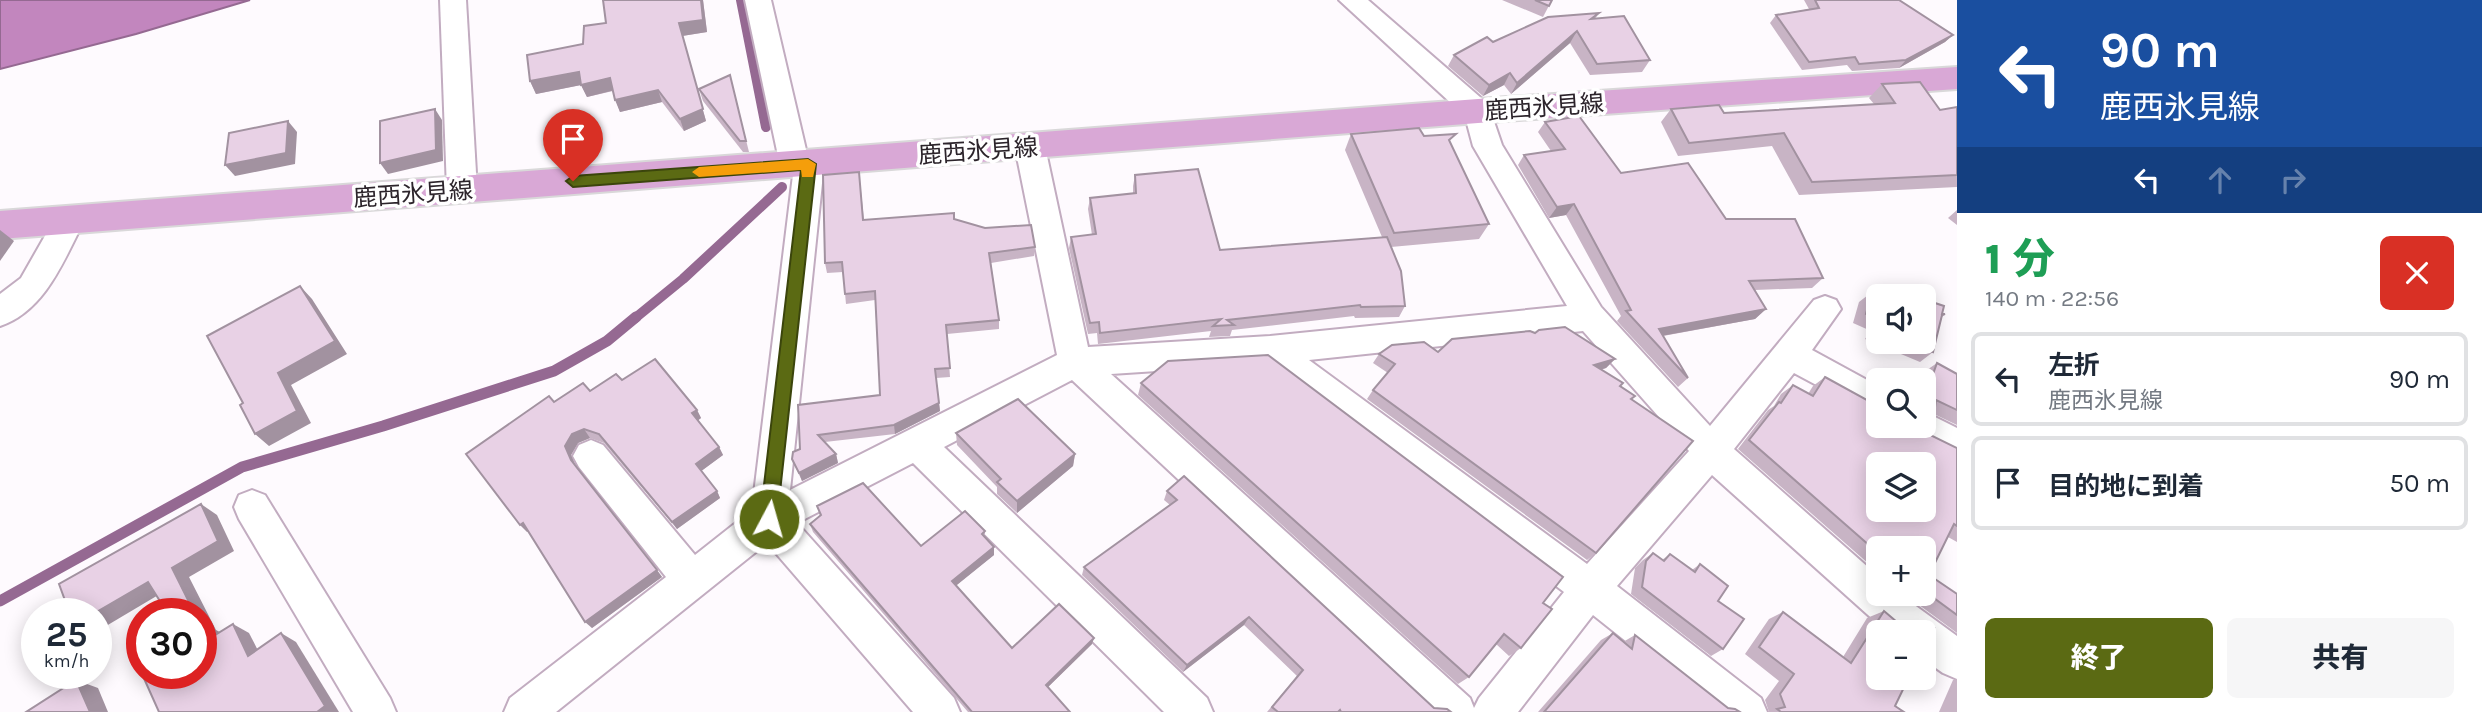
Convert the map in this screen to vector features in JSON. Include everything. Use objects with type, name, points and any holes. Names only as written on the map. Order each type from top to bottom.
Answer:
[{"type":"main road","name":"鹿西氷見線","points":[[0,225],[1478,111],[1957,78]]},
{"type":"street","points":[[453,0],[462,190]]},
{"type":"street","points":[[758,0],[802,165],[769,519],[940,712]]},
{"type":"street","points":[[1352,0],[1478,111],[1488,146],[1590,317],[1711,451],[1885,607],[1903,620]]},
{"type":"street","points":[[1030,147],[1074,362],[1455,712]]},
{"type":"street","points":[[0,313],[32,287],[69,220]]},
{"type":"street","points":[[1493,712],[1590,589],[1711,451],[1825,309]]},
{"type":"street","points":[[524,712],[769,519],[1074,362],[1270,350],[1590,317]]},
{"type":"street","points":[[1270,350],[1590,589],[1747,712]]},
{"type":"street","points":[[1790,354],[1866,396]]},
{"type":"street","points":[[1936,434],[1957,445]]},
{"type":"street","points":[[917,444],[1193,712]]},
{"type":"street","points":[[591,456],[692,580]]},
{"type":"street","points":[[252,507],[376,712]]},
{"type":"street","points":[[1936,644],[1957,659]]},
{"type":"shaded area","points":[[0,0],[250,0],[136,34],[0,69]]},
{"type":"building","points":[[603,0],[701,0],[703,20],[679,23],[703,109],[680,119],[658,90],[615,100],[610,78],[581,85],[579,72],[530,81],[527,55],[583,44],[584,26],[606,23]]},
{"type":"building","points":[[1535,0],[1552,0],[1549,6]]},
{"type":"building","points":[[1815,0],[1899,0],[1953,35],[1906,60],[1859,64],[1855,57],[1809,62],[1776,15],[1819,8]]},
{"type":"building","points":[[1599,13],[1591,19],[1624,16],[1650,60],[1597,64],[1577,31],[1517,83],[1510,73],[1489,85],[1454,55],[1487,37],[1493,42],[1548,17]]},
{"type":"building","points":[[730,75],[746,141],[740,141],[699,89]]},
{"type":"building","points":[[1920,82],[1940,110],[1957,107],[1957,175],[1812,182],[1784,133],[1689,143],[1671,109],[1719,105],[1724,113],[1895,103],[1882,84]]},
{"type":"building","points":[[435,109],[436,150],[380,163],[380,121]]},
{"type":"building","points":[[1579,116],[1621,173],[1688,163],[1726,219],[1795,219],[1823,278],[1749,281],[1766,309],[1659,329],[1688,378],[1626,311],[1631,310],[1574,204],[1557,207],[1524,155],[1565,149],[1545,122]]},
{"type":"building","points":[[288,121],[286,153],[225,165],[229,133]]},
{"type":"building","points":[[1419,128],[1424,136],[1456,134],[1449,140],[1489,224],[1394,233],[1351,134]]},
{"type":"building","points":[[1198,169],[1220,250],[1387,237],[1401,271],[1405,306],[1360,305],[1227,320],[1234,325],[1213,326],[1221,319],[1100,333],[1099,322],[1090,323],[1071,237],[1096,234],[1090,198],[1136,193],[1135,175]]},
{"type":"building","points":[[859,172],[863,220],[954,213],[954,219],[985,228],[1031,225],[1035,247],[989,253],[999,320],[946,325],[950,368],[935,369],[939,403],[894,425],[818,435],[836,454],[799,473],[792,459],[793,452],[800,449],[798,405],[880,395],[875,291],[845,294],[842,262],[825,263],[823,175]]},
{"type":"building","points":[[300,286],[335,341],[278,373],[297,411],[255,434],[240,405],[243,403],[207,336]]},
{"type":"building","points":[[1936,303],[1944,306],[1942,314],[1945,314],[1942,315],[1936,340]]},
{"type":"building","points":[[1565,327],[1615,359],[1594,365],[1623,383],[1620,386],[1635,396],[1631,399],[1693,441],[1596,553],[1373,390],[1395,364],[1379,354],[1392,345],[1424,342],[1438,352],[1452,339],[1530,331],[1535,333],[1539,330]]},
{"type":"building","points":[[1268,355],[1563,577],[1543,603],[1552,609],[1521,648],[1504,634],[1469,677],[1141,383],[1168,361]]},
{"type":"building","points":[[655,359],[697,410],[692,413],[719,447],[696,464],[717,491],[672,522],[599,434],[584,429],[572,434],[565,446],[571,460],[657,570],[585,622],[523,523],[520,525],[466,454],[549,396],[554,402],[583,383],[590,391],[616,374],[622,380]]},
{"type":"building","points":[[1937,363],[1957,374],[1957,410],[1936,400]]},
{"type":"building","points":[[1825,377],[1866,399],[1866,438],[1936,438],[1957,448],[1957,526],[1954,524],[1936,561],[1936,536],[1866,536],[1866,542],[1749,440],[1793,385],[1813,396]]},
{"type":"building","points":[[1018,399],[1075,454],[1017,501],[997,482],[1001,479],[956,433]]},
{"type":"building","points":[[1184,476],[1434,708],[1451,712],[1278,712],[1272,707],[1303,670],[1249,617],[1187,665],[1084,567],[1177,500],[1167,491]]},
{"type":"building","points":[[863,483],[921,546],[965,511],[985,531],[982,534],[994,547],[952,581],[1012,648],[1059,604],[1094,638],[1046,685],[1070,712],[972,712],[810,524],[821,515],[817,506]]},
{"type":"building","points":[[201,504],[218,541],[172,568],[187,598],[158,598],[148,582],[112,603],[112,598],[64,598],[59,584]]},
{"type":"building","points":[[1653,553],[1664,561],[1670,554],[1695,572],[1700,564],[1728,586],[1718,601],[1744,619],[1723,649],[1642,587],[1646,561]]},
{"type":"building","points":[[1936,580],[1957,594],[1957,615],[1936,600]]},
{"type":"building","points":[[1884,611],[1895,620],[1878,620]]},
{"type":"building","points":[[1783,612],[1851,663],[1866,639],[1866,690],[1903,690],[1895,706],[1904,712],[1781,712],[1777,709],[1785,707],[1780,694],[1794,674],[1759,647]]},
{"type":"building","points":[[233,624],[248,656],[281,633],[325,706],[317,712],[159,712],[149,689],[217,689],[217,634]]},
{"type":"building","points":[[1613,633],[1632,649],[1635,635],[1728,708],[1740,712],[1544,712]]},
{"type":"building","points":[[62,689],[80,689],[90,712],[26,712]]},
{"type":"waterway","points":[[741,0],[766,127]]},
{"type":"waterway","points":[[634,319],[683,279],[782,187]]},
{"type":"waterway","points":[[0,601],[242,467],[383,426],[554,371],[607,341],[636,317]]},
{"type":"slow traffic","points":[[699,172],[808,164],[808,173]]},
{"type":"route","points":[[573,181],[808,164],[769,519]]}]
